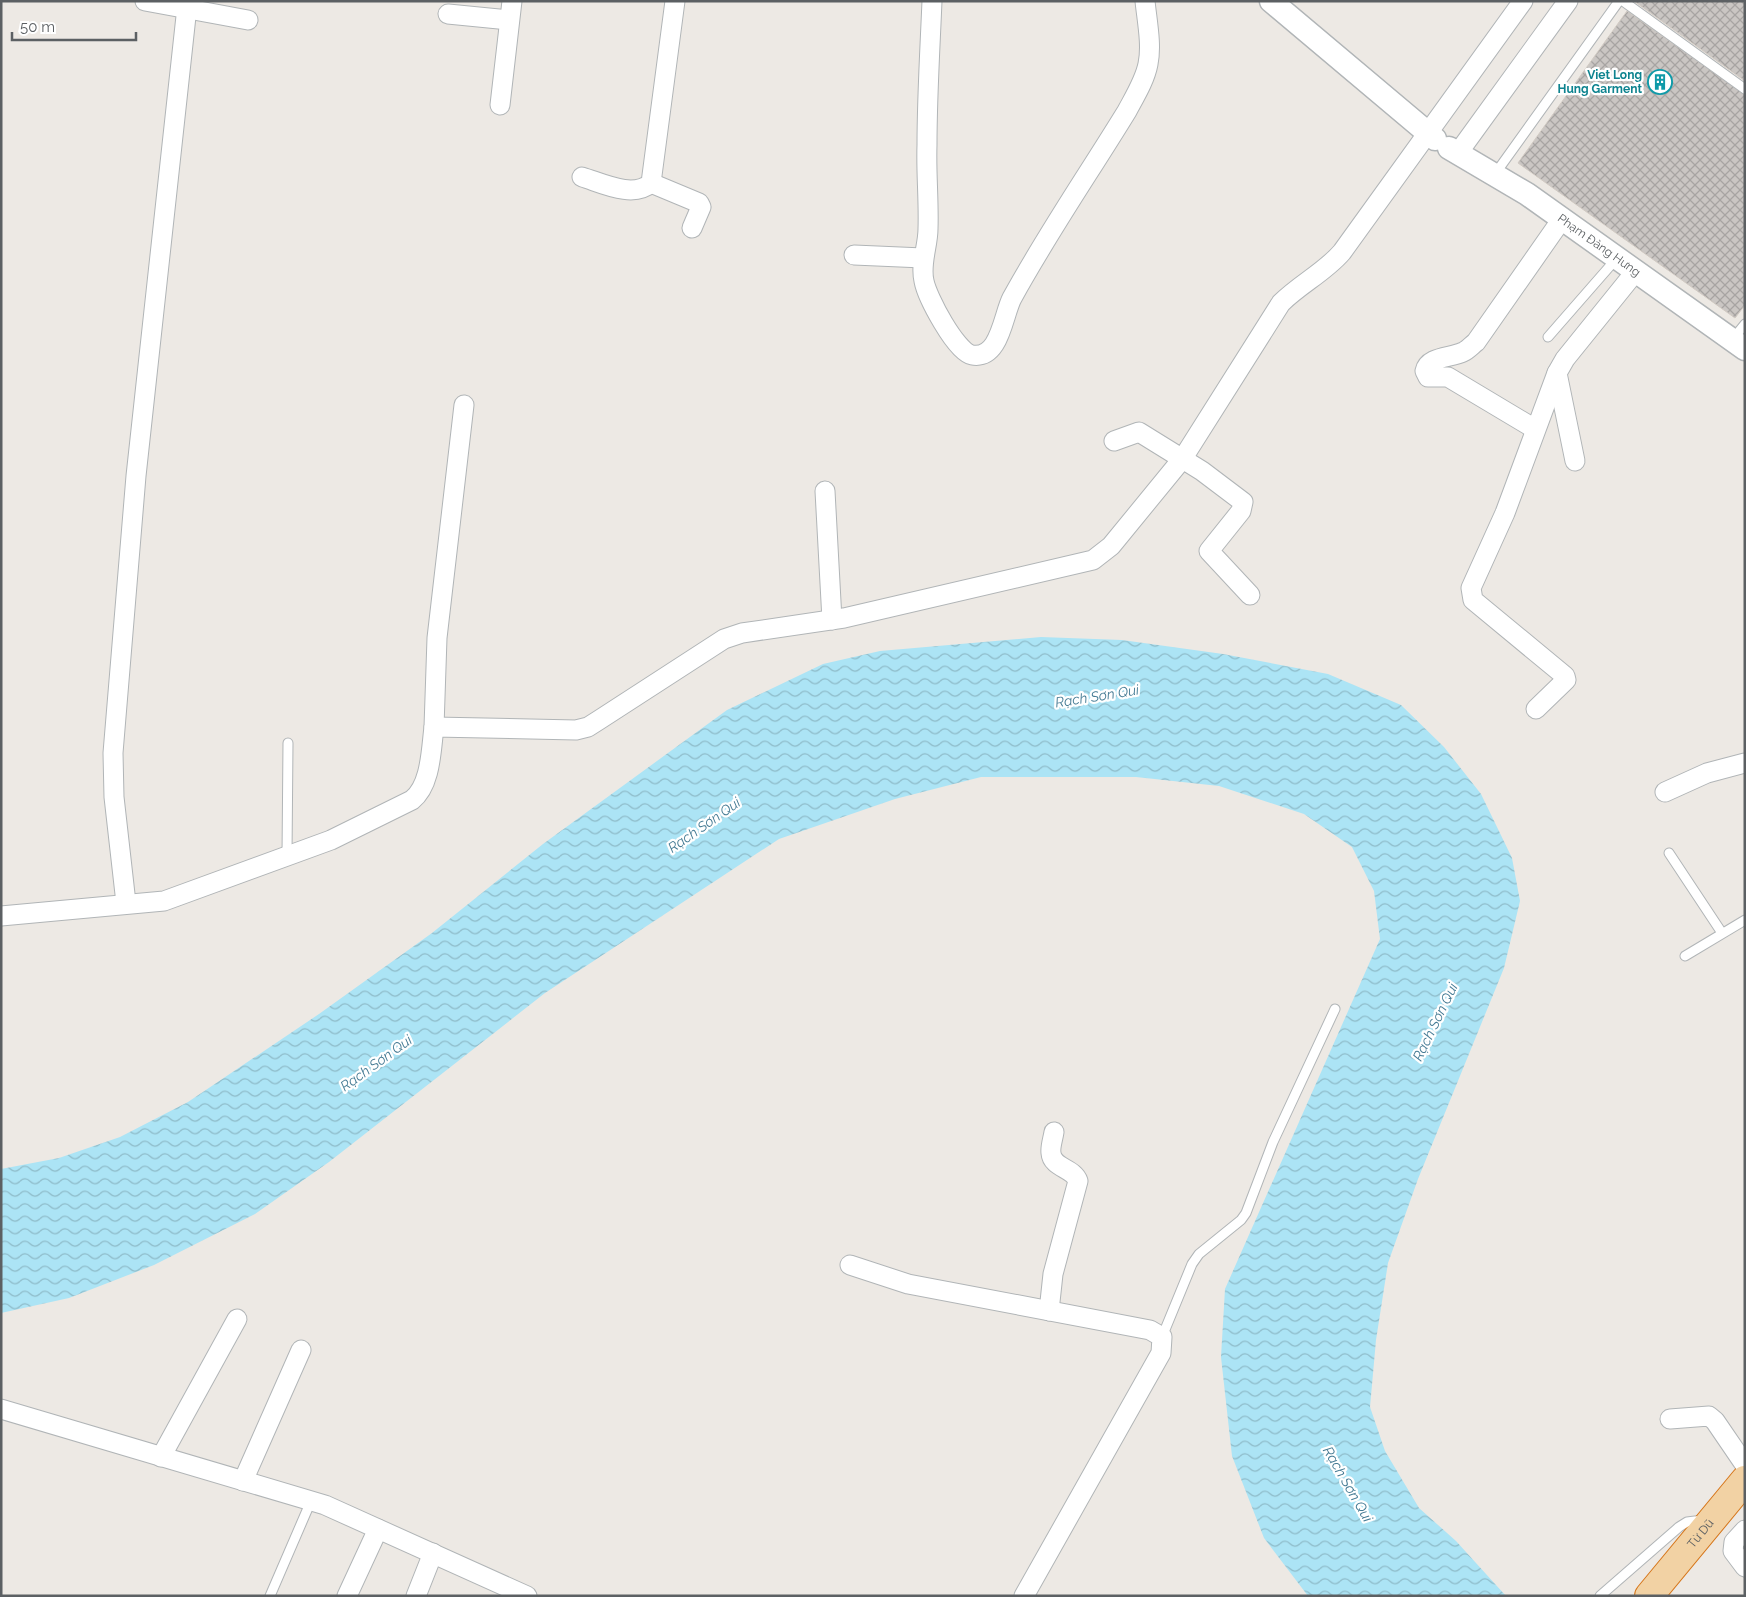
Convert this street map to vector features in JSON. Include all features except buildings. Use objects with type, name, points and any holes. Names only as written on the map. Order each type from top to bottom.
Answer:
[{"type":"highway","name":"Từ Dũ","points":[[1653,1591],[1743,1482]]},
{"type":"street","points":[[145,1],[187,7],[248,20]]},
{"type":"street","points":[[500,106],[512,1]]},
{"type":"street","points":[[582,177],[632,191],[645,189],[651,183],[675,1]]},
{"type":"street","points":[[932,1],[926,144],[928,228],[923,258],[923,280],[960,349],[970,355],[979,356],[990,350],[997,340],[1012,298],[1127,111],[1142,82],[1148,65],[1149,53],[1145,1]]},
{"type":"street","name":"Phạm Đăng Hưng","points":[[1271,1],[1442,144],[1494,174],[1636,271],[1741,338]]},
{"type":"street","points":[[1442,144],[1523,1]]},
{"type":"street","points":[[434,727],[582,728],[599,720],[724,638],[742,633],[832,620],[1093,560],[1111,546],[1192,464],[1281,303],[1290,293],[1333,263],[1442,144],[1568,1]]},
{"type":"street","points":[[126,904],[115,814],[113,753],[136,476],[187,7]]},
{"type":"street","points":[[448,14],[509,20]]},
{"type":"street","points":[[651,183],[700,203],[701,207],[692,228]]},
{"type":"street","points":[[1535,429],[1448,376],[1428,377],[1425,372],[1426,366],[1432,361],[1464,352],[1476,342],[1562,219]]},
{"type":"street","points":[[854,255],[923,258]]},
{"type":"street","points":[[1536,709],[1566,680],[1565,676],[1473,600],[1470,594],[1471,588],[1505,513],[1557,373],[1565,359],[1636,271]]},
{"type":"street","points":[[1557,373],[1575,461]]},
{"type":"street","points":[[1,916],[164,901],[331,840],[412,800],[420,794],[424,784],[434,727],[438,638],[464,406]]},
{"type":"street","points":[[1114,441],[1139,432],[1192,464],[1242,502],[1241,511],[1209,551],[1250,595]]},
{"type":"street","points":[[825,491],[832,620]]},
{"type":"street","points":[[1666,792],[1706,773],[1745,763]]},
{"type":"street","points":[[1049,1311],[1054,1274],[1078,1181],[1076,1175],[1052,1158],[1054,1132]]},
{"type":"street","points":[[850,1265],[908,1284],[1150,1330],[1162,1337],[1160,1353],[1024,1596]]},
{"type":"street","points":[[161,1456],[237,1318]]},
{"type":"street","points":[[243,1480],[300,1350]]},
{"type":"street","points":[[1,1409],[311,1501],[378,1528],[527,1596]]},
{"type":"street","points":[[1670,1419],[1709,1416],[1715,1421],[1743,1482]]},
{"type":"street","points":[[347,1596],[378,1528]]},
{"type":"street","points":[[1745,1530],[1734,1542],[1733,1550],[1745,1567]]},
{"type":"street","points":[[416,1596],[433,1553]]},
{"type":"lane","points":[[1494,174],[1621,1],[1745,89]]},
{"type":"lane","points":[[1548,337],[1617,258]]},
{"type":"lane","points":[[287,856],[288,743]]},
{"type":"lane","points":[[1669,853],[1722,933]]},
{"type":"lane","points":[[1685,956],[1745,920]]},
{"type":"lane","points":[[1162,1337],[1192,1264],[1199,1254],[1241,1220],[1246,1213],[1273,1142],[1335,1009]]},
{"type":"lane","points":[[270,1596],[311,1501]]},
{"type":"lane","points":[[1600,1596],[1679,1527],[1687,1522],[1712,1519]]},
{"type":"water","name":"Rạch Sơn Qui","points":[[1041,637],[1122,640],[1223,654],[1328,674],[1401,705],[1444,747],[1481,794],[1512,858],[1520,901],[1504,968],[1418,1179],[1388,1263],[1376,1340],[1370,1407],[1385,1451],[1419,1508],[1456,1541],[1506,1596],[1308,1596],[1264,1538],[1232,1456],[1221,1357],[1225,1289],[1380,939],[1374,891],[1352,847],[1304,814],[1219,786],[1136,777],[981,777],[895,799],[779,839],[545,993],[329,1162],[255,1214],[154,1265],[69,1298],[1,1313],[1,1169],[59,1158],[120,1137],[188,1102],[319,1014],[432,933],[543,844],[727,710],[823,664],[880,651]]},
{"type":"place","name":"Viet Long Hung Garment","points":[[1660,82]]}]
